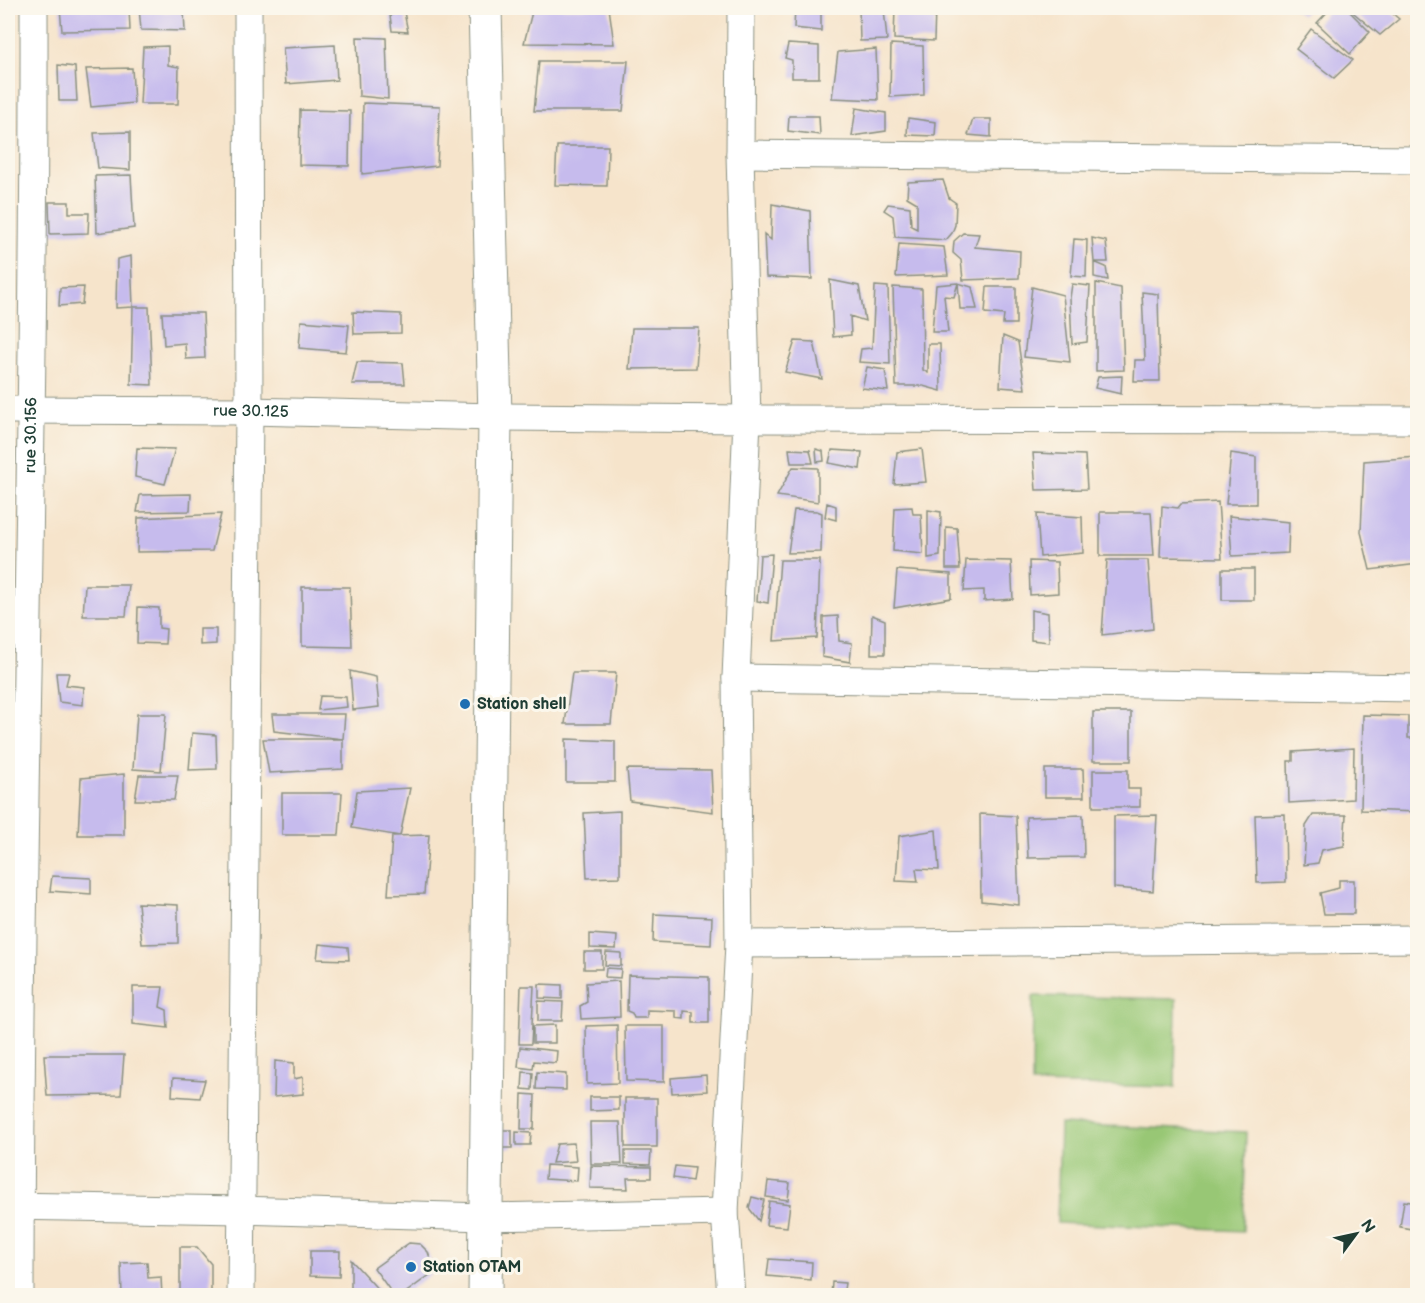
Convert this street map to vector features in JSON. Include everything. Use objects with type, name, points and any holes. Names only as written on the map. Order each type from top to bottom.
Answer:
[{"type":"street","name":"rue 30.156","points":[[20,1296],[14,1206],[19,410],[34,174],[34,8]]},
{"type":"street","points":[[241,1296],[249,411],[248,8]]},
{"type":"street","points":[[485,8],[495,417],[486,1296]]},
{"type":"street","points":[[731,1296],[726,1212],[739,944],[736,678],[747,419],[740,154],[741,8]]},
{"type":"street","points":[[740,154],[1418,160]]},
{"type":"street","name":"rue 30.125","points":[[19,410],[249,411],[495,417],[747,419],[1418,420]]},
{"type":"street","points":[[736,678],[1418,688]]},
{"type":"street","points":[[739,944],[1418,939]]},
{"type":"street","points":[[14,1206],[486,1217],[726,1212]]},
{"type":"green space","points":[[1033,996],[1176,999],[1175,1087],[1032,1084]]},
{"type":"green space","points":[[1060,1124],[1246,1132],[1243,1231],[1057,1223]]},
{"type":"building","points":[[60,8],[129,8],[130,30],[62,31]]},
{"type":"building","points":[[139,8],[156,8],[158,12],[184,12],[185,31],[141,30]]},
{"type":"building","points":[[533,8],[609,8],[614,44],[524,43]]},
{"type":"building","points":[[795,8],[821,8],[821,31],[794,28]]},
{"type":"building","points":[[859,8],[884,9],[887,40],[860,41]]},
{"type":"building","points":[[895,8],[935,9],[934,41],[894,39]]},
{"type":"building","points":[[1293,8],[1310,8],[1302,15]]},
{"type":"building","points":[[1331,8],[1346,8],[1370,32],[1350,54],[1317,23]]},
{"type":"building","points":[[1348,8],[1386,8],[1399,19],[1380,35]]},
{"type":"building","points":[[404,12],[408,32],[392,31],[390,15]]},
{"type":"building","points":[[1311,29],[1353,60],[1334,78],[1296,49]]},
{"type":"building","points":[[357,37],[386,38],[388,99],[359,96]]},
{"type":"building","points":[[788,44],[819,46],[819,78],[792,78],[792,60],[785,58]]},
{"type":"building","points":[[891,44],[923,46],[924,95],[890,97]]},
{"type":"building","points":[[335,45],[337,80],[286,84],[283,48]]},
{"type":"building","points":[[168,46],[168,65],[179,67],[178,104],[140,104],[143,47]]},
{"type":"building","points":[[876,49],[878,100],[832,98],[838,52]]},
{"type":"building","points":[[539,61],[628,61],[623,111],[534,111]]},
{"type":"building","points":[[58,65],[75,67],[77,101],[59,101]]},
{"type":"building","points":[[132,68],[134,103],[91,107],[86,69]]},
{"type":"building","points":[[363,103],[440,106],[437,166],[362,174]]},
{"type":"building","points":[[856,108],[886,113],[886,131],[852,136]]},
{"type":"building","points":[[300,110],[350,111],[349,166],[299,165]]},
{"type":"building","points":[[789,116],[819,116],[820,135],[788,131]]},
{"type":"building","points":[[908,118],[936,122],[935,136],[907,135]]},
{"type":"building","points":[[973,119],[991,119],[991,137],[968,135]]},
{"type":"building","points":[[130,132],[130,170],[98,168],[94,133]]},
{"type":"building","points":[[557,146],[608,146],[607,186],[555,185]]},
{"type":"building","points":[[131,175],[134,228],[97,233],[95,176]]},
{"type":"building","points":[[943,180],[949,198],[956,203],[955,225],[952,233],[946,240],[895,237],[893,216],[884,210],[888,204],[910,207],[911,226],[917,229],[917,203],[907,197],[908,182]]},
{"type":"building","points":[[49,202],[69,202],[69,213],[89,213],[88,233],[50,234]]},
{"type":"building","points":[[772,204],[810,211],[812,279],[766,277],[764,234],[771,240]]},
{"type":"building","points":[[963,233],[979,234],[975,247],[1020,251],[1019,278],[963,280],[961,260],[953,253],[954,241]]},
{"type":"building","points":[[1092,238],[1106,241],[1108,262],[1094,262]]},
{"type":"building","points":[[1074,239],[1087,240],[1086,277],[1071,276]]},
{"type":"building","points":[[899,244],[944,247],[948,275],[896,277]]},
{"type":"building","points":[[131,256],[133,307],[116,308],[117,259]]},
{"type":"building","points":[[1094,262],[1106,267],[1108,280],[1094,277]]},
{"type":"building","points":[[830,280],[859,286],[865,321],[850,316],[851,335],[833,337]]},
{"type":"building","points":[[958,283],[972,287],[977,309],[960,309]]},
{"type":"building","points":[[958,283],[954,297],[944,296],[948,332],[932,332],[936,285]]},
{"type":"building","points":[[1096,283],[1121,288],[1124,370],[1096,371]]},
{"type":"building","points":[[1072,284],[1090,286],[1087,342],[1072,344],[1070,298]]},
{"type":"building","points":[[875,286],[888,287],[890,364],[859,362],[861,349],[872,348]]},
{"type":"building","points":[[84,287],[82,304],[59,306],[60,288]]},
{"type":"building","points":[[893,287],[922,289],[923,370],[928,373],[928,344],[940,344],[941,391],[923,386],[896,386]]},
{"type":"building","points":[[987,287],[1016,287],[1016,324],[1003,324],[1004,315],[985,313]]},
{"type":"building","points":[[1032,287],[1063,295],[1070,362],[1024,357]]},
{"type":"building","points":[[1142,292],[1158,294],[1160,381],[1134,381],[1135,360],[1145,360]]},
{"type":"building","points":[[133,307],[149,307],[152,385],[131,384]]},
{"type":"building","points":[[353,312],[401,314],[401,333],[354,334]]},
{"type":"building","points":[[162,313],[203,313],[205,358],[186,359],[185,343],[164,345]]},
{"type":"building","points":[[301,321],[349,325],[346,352],[299,348]]},
{"type":"building","points":[[632,328],[699,328],[696,368],[629,369]]},
{"type":"building","points":[[1003,336],[1018,342],[1025,389],[1000,387]]},
{"type":"building","points":[[795,341],[814,342],[822,379],[785,372]]},
{"type":"building","points":[[357,362],[403,363],[405,384],[352,384]]},
{"type":"building","points":[[867,367],[885,370],[888,391],[862,388]]},
{"type":"building","points":[[1122,376],[1121,394],[1095,388],[1098,377]]},
{"type":"building","points":[[137,448],[175,449],[165,484],[135,477]]},
{"type":"building","points":[[789,449],[810,450],[813,463],[791,463]]},
{"type":"building","points":[[816,449],[823,451],[824,461],[817,462]]},
{"type":"building","points":[[922,449],[926,482],[894,484],[897,452]]},
{"type":"building","points":[[832,450],[862,452],[860,469],[829,463]]},
{"type":"building","points":[[1033,453],[1085,455],[1087,489],[1036,490]]},
{"type":"building","points":[[1231,453],[1256,457],[1256,504],[1226,504]]},
{"type":"building","points":[[1418,457],[1418,564],[1370,570],[1361,532],[1364,461]]},
{"type":"building","points":[[793,467],[818,468],[818,502],[777,496]]},
{"type":"building","points":[[191,494],[190,511],[137,512],[140,495]]},
{"type":"building","points":[[1218,502],[1222,558],[1160,557],[1162,506],[1178,508],[1181,504]]},
{"type":"building","points":[[827,503],[836,506],[836,520],[825,517]]},
{"type":"building","points":[[912,507],[913,514],[921,514],[923,554],[893,551],[895,508]]},
{"type":"building","points":[[794,510],[822,513],[821,552],[788,553]]},
{"type":"building","points":[[928,510],[941,512],[940,556],[928,558]]},
{"type":"building","points":[[1100,512],[1151,512],[1154,556],[1100,556]]},
{"type":"building","points":[[221,514],[212,551],[137,552],[138,518]]},
{"type":"building","points":[[1037,514],[1082,517],[1083,553],[1040,557]]},
{"type":"building","points":[[1229,516],[1289,522],[1288,553],[1232,556]]},
{"type":"building","points":[[946,527],[957,528],[960,569],[946,569]]},
{"type":"building","points":[[772,554],[768,603],[757,601],[760,555]]},
{"type":"building","points":[[780,560],[820,560],[817,638],[774,641]]},
{"type":"building","points":[[966,560],[1011,561],[1013,599],[984,601],[984,590],[964,591]]},
{"type":"building","points":[[1107,560],[1148,560],[1153,629],[1102,635]]},
{"type":"building","points":[[1029,561],[1057,562],[1058,593],[1030,595]]},
{"type":"building","points":[[1222,569],[1254,569],[1254,600],[1222,600]]},
{"type":"building","points":[[897,570],[951,574],[951,598],[894,608]]},
{"type":"building","points":[[85,585],[129,585],[126,616],[83,616]]},
{"type":"building","points":[[302,587],[350,587],[352,647],[302,646]]},
{"type":"building","points":[[138,607],[159,608],[159,628],[166,629],[165,644],[137,643]]},
{"type":"building","points":[[1031,610],[1048,613],[1049,642],[1031,640]]},
{"type":"building","points":[[872,615],[885,620],[885,654],[871,654]]},
{"type":"building","points":[[838,616],[839,641],[852,643],[850,662],[822,657],[823,617]]},
{"type":"building","points":[[200,629],[216,629],[216,644],[200,645]]},
{"type":"building","points":[[350,671],[376,677],[379,707],[353,710]]},
{"type":"building","points":[[56,673],[69,673],[66,685],[84,687],[83,705],[59,702]]},
{"type":"building","points":[[572,673],[616,673],[611,724],[565,724]]},
{"type":"building","points":[[320,696],[346,697],[347,707],[318,710]]},
{"type":"building","points":[[1093,712],[1131,712],[1131,761],[1093,761]]},
{"type":"building","points":[[137,714],[166,714],[161,771],[133,769]]},
{"type":"building","points":[[272,714],[345,714],[343,739],[274,731]]},
{"type":"building","points":[[1363,715],[1408,716],[1408,738],[1418,738],[1418,812],[1361,810]]},
{"type":"building","points":[[192,733],[216,735],[217,769],[189,770]]},
{"type":"building","points":[[263,739],[343,739],[343,769],[269,773]]},
{"type":"building","points":[[566,739],[615,741],[615,782],[566,782]]},
{"type":"building","points":[[1354,748],[1353,799],[1289,803],[1288,761],[1293,761],[1293,752]]},
{"type":"building","points":[[627,769],[711,770],[713,812],[630,801]]},
{"type":"building","points":[[1045,769],[1083,769],[1084,797],[1045,797]]},
{"type":"building","points":[[1093,770],[1128,770],[1128,789],[1140,789],[1140,807],[1093,807]]},
{"type":"building","points":[[124,774],[124,835],[78,835],[81,778]]},
{"type":"building","points":[[139,775],[178,775],[174,800],[135,800]]},
{"type":"building","points":[[410,788],[400,836],[352,828],[357,791]]},
{"type":"building","points":[[282,793],[342,793],[339,835],[282,835]]},
{"type":"building","points":[[620,811],[620,877],[587,878],[584,813]]},
{"type":"building","points":[[980,814],[1016,816],[1019,905],[981,901]]},
{"type":"building","points":[[1285,814],[1286,882],[1257,883],[1255,815]]},
{"type":"building","points":[[1083,815],[1084,857],[1028,858],[1026,817]]},
{"type":"building","points":[[1157,815],[1153,891],[1114,888],[1114,816]]},
{"type":"building","points":[[1313,815],[1346,815],[1344,846],[1322,850],[1318,863],[1304,865],[1306,826]]},
{"type":"building","points":[[936,830],[939,870],[916,869],[918,882],[896,881],[899,836]]},
{"type":"building","points":[[429,835],[424,894],[388,895],[392,836]]},
{"type":"building","points":[[52,876],[91,878],[91,894],[50,891]]},
{"type":"building","points":[[1339,880],[1354,880],[1354,914],[1324,914],[1320,893],[1339,888]]},
{"type":"building","points":[[138,903],[178,905],[178,943],[142,944]]},
{"type":"building","points":[[654,914],[712,917],[711,945],[653,942]]},
{"type":"building","points":[[590,934],[617,936],[616,949],[590,948]]},
{"type":"building","points":[[319,944],[348,947],[349,960],[317,959]]},
{"type":"building","points":[[584,952],[602,952],[602,969],[584,969]]},
{"type":"building","points":[[606,952],[621,953],[621,966],[605,965]]},
{"type":"building","points":[[606,968],[621,969],[620,978],[605,977]]},
{"type":"building","points":[[628,975],[709,977],[709,1023],[693,1023],[693,1012],[684,1011],[684,1019],[676,1018],[676,1011],[647,1010],[647,1018],[634,1018],[632,1013],[627,1011]]},
{"type":"building","points":[[619,981],[620,1017],[581,1019],[580,1006],[587,1002],[586,983]]},
{"type":"building","points":[[539,984],[562,985],[562,999],[539,998]]},
{"type":"building","points":[[521,986],[534,986],[531,1044],[519,1044]]},
{"type":"building","points":[[133,987],[163,987],[160,1007],[167,1010],[168,1028],[133,1024]]},
{"type":"building","points":[[538,1001],[563,1002],[562,1021],[538,1021]]},
{"type":"building","points":[[555,1025],[555,1043],[533,1043],[533,1026]]},
{"type":"building","points":[[617,1025],[618,1083],[587,1084],[586,1026]]},
{"type":"building","points":[[625,1026],[664,1026],[664,1082],[626,1081]]},
{"type":"building","points":[[520,1047],[557,1051],[556,1063],[534,1061],[533,1069],[518,1067]]},
{"type":"building","points":[[44,1055],[124,1055],[121,1095],[47,1096]]},
{"type":"building","points":[[275,1061],[294,1063],[294,1079],[303,1077],[303,1094],[274,1097]]},
{"type":"building","points":[[523,1072],[533,1073],[532,1090],[522,1089]]},
{"type":"building","points":[[537,1072],[566,1074],[566,1090],[536,1089]]},
{"type":"building","points":[[706,1075],[707,1091],[672,1093],[671,1078]]},
{"type":"building","points":[[173,1078],[205,1080],[200,1098],[172,1096]]},
{"type":"building","points":[[522,1094],[535,1095],[534,1129],[521,1129]]},
{"type":"building","points":[[590,1097],[619,1097],[619,1110],[590,1111]]},
{"type":"building","points":[[625,1098],[657,1098],[657,1147],[625,1147]]},
{"type":"building","points":[[590,1122],[620,1122],[622,1164],[591,1164]]},
{"type":"building","points":[[503,1130],[512,1130],[512,1148],[502,1148]]},
{"type":"building","points":[[516,1132],[531,1133],[530,1145],[516,1145]]},
{"type":"building","points":[[574,1143],[576,1161],[552,1163],[557,1144]]},
{"type":"building","points":[[625,1151],[651,1151],[650,1165],[625,1164]]},
{"type":"building","points":[[546,1165],[578,1167],[577,1181],[545,1179]]},
{"type":"building","points":[[591,1166],[651,1167],[651,1178],[627,1178],[628,1189],[590,1188]]},
{"type":"building","points":[[675,1166],[694,1168],[692,1181],[673,1178]]},
{"type":"building","points":[[768,1181],[790,1183],[788,1200],[766,1197]]},
{"type":"building","points":[[752,1197],[764,1200],[759,1221],[749,1208]]},
{"type":"building","points":[[769,1201],[790,1204],[787,1227],[766,1225]]},
{"type":"building","points":[[1404,1201],[1418,1203],[1418,1230],[1400,1227]]},
{"type":"building","points":[[409,1243],[420,1244],[428,1252],[432,1265],[431,1274],[401,1296],[394,1296],[374,1268]]},
{"type":"building","points":[[180,1247],[197,1247],[211,1264],[211,1296],[180,1296]]},
{"type":"building","points":[[310,1251],[340,1251],[339,1277],[310,1276]]},
{"type":"building","points":[[769,1259],[812,1262],[811,1280],[767,1276]]},
{"type":"building","points":[[351,1260],[384,1296],[351,1296]]},
{"type":"building","points":[[147,1262],[148,1278],[161,1277],[162,1296],[122,1296],[121,1263]]},
{"type":"building","points":[[832,1282],[845,1283],[843,1296],[831,1296]]},
{"type":"place","name":"Station shell","points":[[465,704]]},
{"type":"place","name":"Station OTAM","points":[[411,1267]]}]
